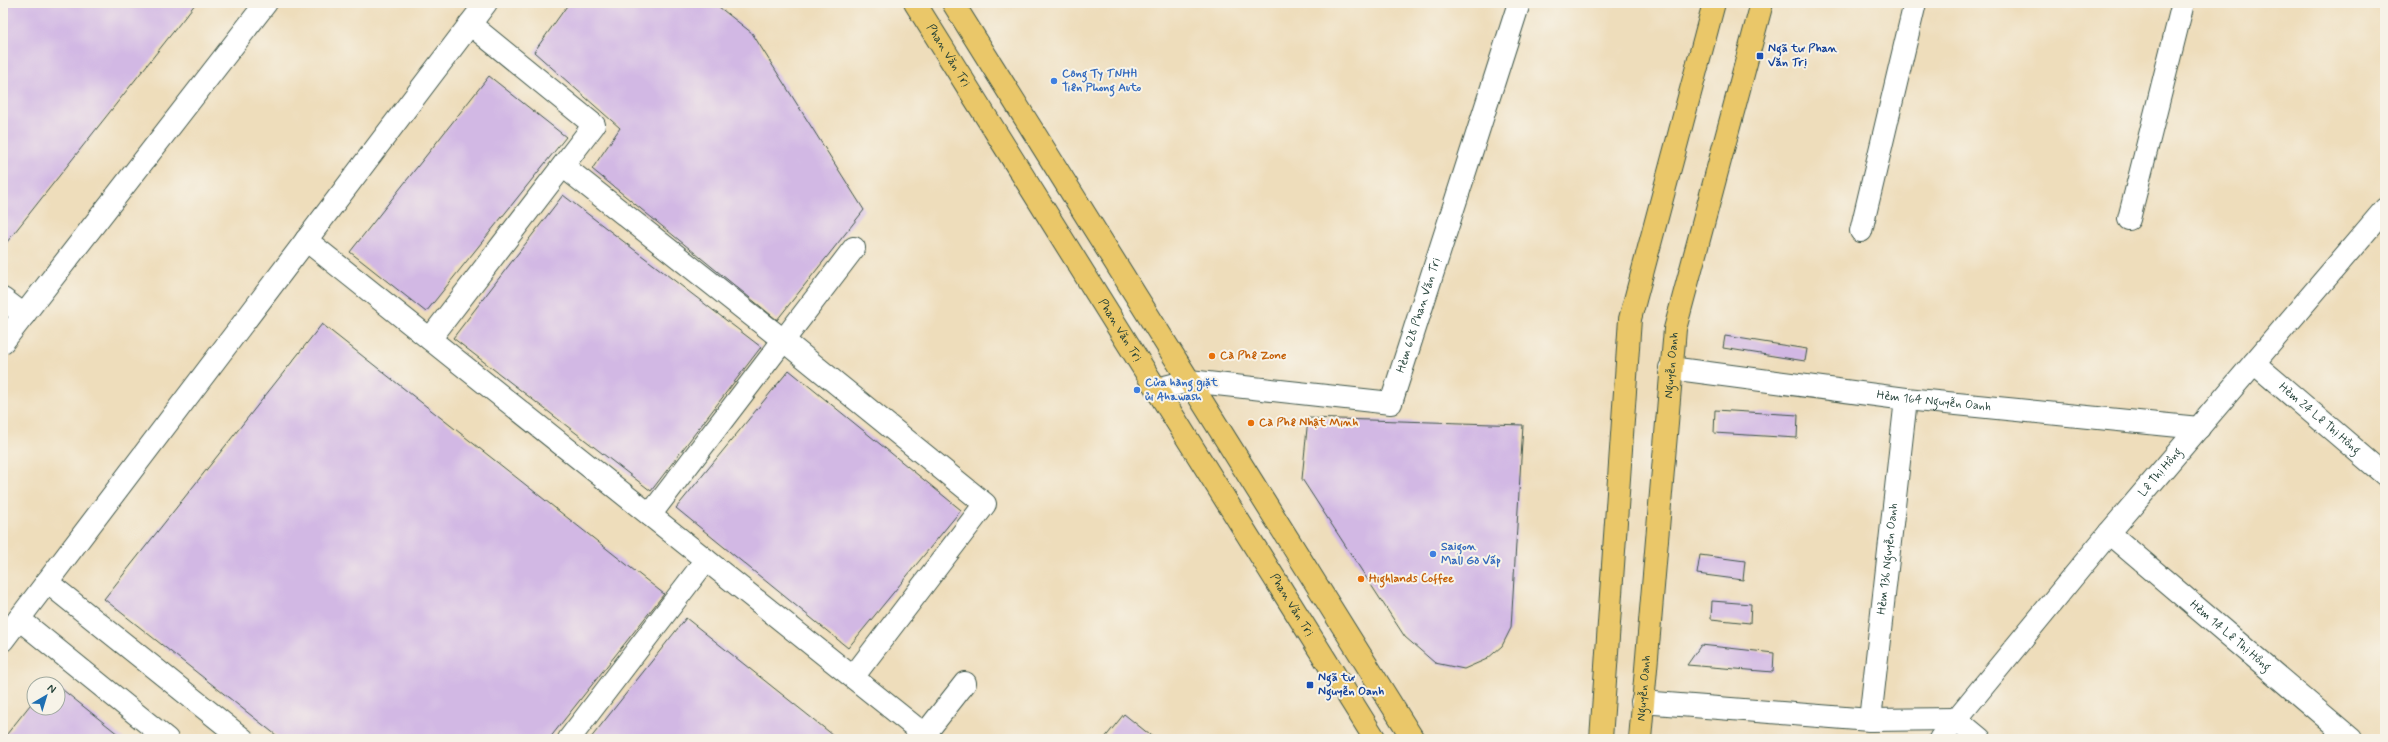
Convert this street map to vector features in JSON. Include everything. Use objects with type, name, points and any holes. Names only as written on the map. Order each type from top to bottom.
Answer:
[{"type":"main road","name":"Phan Văn Trị","points":[[915,3],[1375,739]]},
{"type":"main road","points":[[953,3],[1413,739]]},
{"type":"main road","points":[[1601,739],[1630,319],[1714,3]]},
{"type":"main road","name":"Nguyễn Oanh","points":[[1640,739],[1670,368],[1675,329],[1762,3]]},
{"type":"street","points":[[3,342],[266,3]]},
{"type":"street","points":[[3,640],[486,3]]},
{"type":"street","name":"Hẻm 628 Phan Văn Trị","points":[[1157,389],[1189,381],[1391,403],[1519,3]]},
{"type":"street","points":[[1861,231],[1915,3]]},
{"type":"street","points":[[2129,219],[2184,3]]},
{"type":"street","points":[[430,339],[594,125],[470,24]]},
{"type":"street","points":[[563,166],[783,340],[985,504],[853,677]]},
{"type":"street","name":"Lê Thị Hồng","points":[[1940,739],[2109,533],[2385,210]]},
{"type":"street","points":[[306,240],[928,737],[965,683]]},
{"type":"street","points":[[650,515],[854,248]]},
{"type":"street","points":[[3,298],[24,315]]},
{"type":"street","name":"Hẻm 24 Lê Thị Hồng","points":[[2254,363],[2385,475]]},
{"type":"street","name":"Hẻm 164 Nguyễn Oanh","points":[[1670,368],[1906,399],[2199,428]]},
{"type":"street","name":"Hẻm 136 Nguyễn Oanh","points":[[1870,720],[1906,399]]},
{"type":"street","name":"Hẻm 14 Lê Thị Hồng","points":[[2109,533],[2350,739]]},
{"type":"street","points":[[569,739],[706,560]]},
{"type":"street","points":[[47,582],[243,739]]},
{"type":"street","points":[[19,619],[167,739]]},
{"type":"street","points":[[1642,702],[1870,720],[1956,719],[1980,739]]},
{"type":"building","points":[[3,3],[196,3],[3,247]]},
{"type":"building","points":[[569,3],[714,3],[752,33],[864,210],[777,320],[592,169],[620,128],[534,52]]},
{"type":"building","points":[[489,76],[566,137],[426,312],[350,252]]},
{"type":"building","points":[[563,195],[761,347],[651,491],[453,338]]},
{"type":"building","points":[[322,324],[664,594],[549,739],[281,739],[104,599]]},
{"type":"building","points":[[1725,336],[1807,349],[1805,361],[1723,348]]},
{"type":"building","points":[[789,370],[961,510],[848,648],[676,508]]},
{"type":"building","points":[[1715,410],[1798,415],[1797,438],[1714,433]]},
{"type":"building","name":"Saigon Mall Gò Vấp","points":[[1308,418],[1523,425],[1511,628],[1502,646],[1487,659],[1464,669],[1435,663],[1405,637],[1302,479]]},
{"type":"building","points":[[1700,555],[1745,561],[1743,580],[1697,574]]},
{"type":"building","points":[[1712,601],[1751,604],[1750,623],[1711,619]]},
{"type":"building","points":[[686,618],[838,739],[590,739]]},
{"type":"building","points":[[1701,645],[1774,653],[1773,672],[1687,665]]},
{"type":"building","points":[[66,692],[124,739],[3,739],[26,710],[26,716],[66,716]]},
{"type":"building","points":[[1124,714],[1155,739],[1104,739]]},
{"type":"place","name":"Ngã tư Phan Văn Trị","points":[[1760,56]]},
{"type":"place","name":"Công Ty TNHH Tiên Phong Auto","points":[[1054,81]]},
{"type":"place","name":"Cà Phê Zone","points":[[1212,356]]},
{"type":"place","name":"Cửa hàng giặt ủi Ahawash","points":[[1137,390]]},
{"type":"place","name":"Cà Phê Nhật Minh","points":[[1251,423]]},
{"type":"place","name":"Saigon Mall Gò Vấp","points":[[1433,554]]},
{"type":"place","name":"Highlands Coffee","points":[[1361,579]]},
{"type":"place","name":"Ngã tư Nguyễn Oanh","points":[[1310,685]]}]
